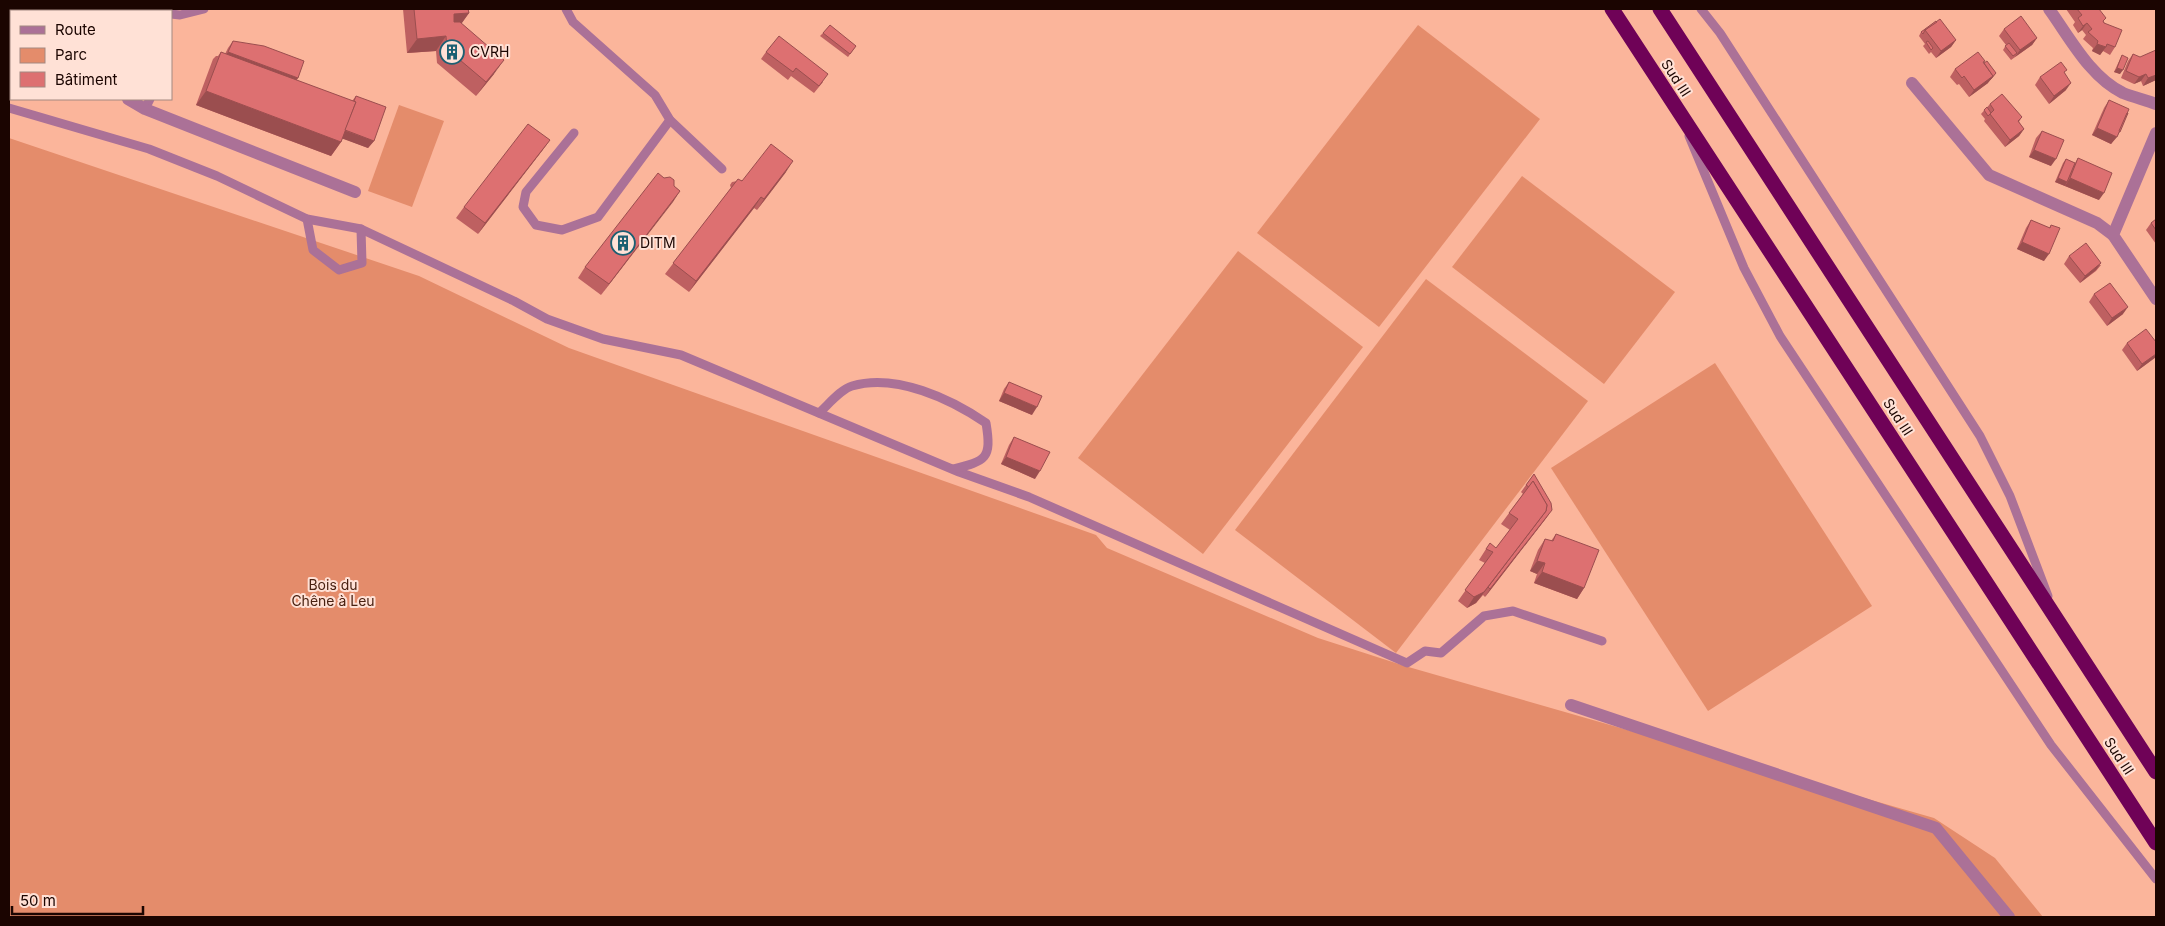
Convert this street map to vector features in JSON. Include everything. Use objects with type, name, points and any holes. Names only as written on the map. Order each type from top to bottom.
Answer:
[{"type":"highway","name":"Sud III","points":[[1612,9],[2156,843]]},
{"type":"highway","name":"Sud III","points":[[1660,9],[2156,772]]},
{"type":"street","points":[[2049,9],[2089,65],[2103,79],[2122,92],[2156,104]]},
{"type":"street","points":[[1912,82],[1989,175],[2097,223],[2113,235],[2156,299]]},
{"type":"street","points":[[132,100],[147,104],[355,192]]},
{"type":"street","points":[[2113,235],[2156,134]]},
{"type":"street","points":[[1571,705],[1936,828],[2009,917]]},
{"type":"lane","points":[[172,14],[180,15],[204,9]]},
{"type":"lane","points":[[566,9],[573,22],[655,94],[670,120],[722,169]]},
{"type":"lane","points":[[1702,9],[1720,33],[1980,436],[2010,496],[2056,618]]},
{"type":"lane","points":[[9,108],[149,149],[217,176],[307,220],[362,229],[514,301],[547,319],[603,339],[681,355],[953,470],[1029,497],[1407,663],[1425,652],[1441,653],[1484,616],[1513,611],[1602,641]]},
{"type":"lane","points":[[1677,108],[1744,268],[1780,336],[2051,745],[2156,879]]},
{"type":"lane","points":[[574,133],[526,192],[524,207],[536,225],[562,230],[598,218],[670,120]]},
{"type":"lane","points":[[307,220],[313,250],[339,270],[362,263],[362,229]]},
{"type":"lane","points":[[820,413],[850,386],[877,382],[927,391],[963,407],[986,423],[989,442],[985,456],[980,462],[953,470]]},
{"type":"green space","points":[[1418,25],[1540,119],[1379,327],[1257,233]]},
{"type":"green space","points":[[399,105],[444,121],[412,207],[368,191]]},
{"type":"green space","name":"Bois du Chêne à Leu","points":[[9,138],[419,276],[569,348],[1096,535],[1107,548],[1318,638],[1405,666],[1934,818],[1995,858],[2043,917],[9,917]]},
{"type":"green space","points":[[1522,176],[1675,292],[1604,384],[1452,267]]},
{"type":"green space","points":[[1238,251],[1363,347],[1203,554],[1078,458]]},
{"type":"green space","points":[[1426,279],[1588,401],[1396,653],[1235,530]]},
{"type":"green space","points":[[1715,363],[1872,606],[1708,711],[1551,468]]},
{"type":"building","points":[[414,9],[468,9],[469,13],[454,14],[454,22],[460,22],[504,60],[486,82],[447,49],[446,36],[417,39]]},
{"type":"building","points":[[2077,9],[2099,9],[2106,18],[2103,21],[2104,23],[2122,30],[2115,47],[2107,44],[2106,47],[2097,44],[2098,41],[2088,32],[2092,29],[2087,23],[2083,26],[2078,18],[2082,15]]},
{"type":"building","points":[[2021,16],[2037,38],[2020,50],[2004,29]]},
{"type":"building","points":[[1940,19],[1956,40],[1941,51],[1925,30]]},
{"type":"building","points":[[1936,21],[1923,34],[1921,32]]},
{"type":"building","points":[[830,25],[856,46],[850,54],[823,33]]},
{"type":"building","points":[[779,36],[828,74],[819,86],[796,68],[793,72],[766,52]]},
{"type":"building","points":[[233,41],[264,46],[304,61],[298,78],[228,52]]},
{"type":"building","points":[[1928,41],[1933,48],[1931,50],[1926,42]]},
{"type":"building","points":[[2009,43],[2017,53],[2013,56],[2005,46]]},
{"type":"building","points":[[2156,50],[2156,75],[2148,78],[2146,74],[2139,77],[2126,71],[2133,54],[2140,57]]},
{"type":"building","points":[[221,52],[356,102],[341,142],[206,91]]},
{"type":"building","points":[[1978,52],[1993,76],[1974,90],[1964,76],[1962,78],[1955,69]]},
{"type":"building","points":[[2122,55],[2128,58],[2123,70],[2117,68]]},
{"type":"building","points":[[1987,61],[1996,73],[1990,80],[1993,76],[1984,63]]},
{"type":"building","points":[[2061,62],[2067,70],[2064,72],[2071,83],[2054,96],[2040,77]]},
{"type":"building","points":[[2002,94],[2022,117],[2018,121],[2024,129],[2010,140],[1990,114],[1994,110],[1990,104]]},
{"type":"building","points":[[356,96],[386,107],[374,141],[345,130],[356,102],[354,101]]},
{"type":"building","points":[[2109,100],[2129,109],[2117,137],[2097,128]]},
{"type":"building","points":[[1987,107],[1991,113],[1988,116],[1984,110]]},
{"type":"building","points":[[2128,113],[2120,132],[2119,131]]},
{"type":"building","points":[[528,124],[550,140],[485,223],[464,207]]},
{"type":"building","points":[[2042,131],[2064,140],[2056,159],[2034,150]]},
{"type":"building","points":[[771,144],[793,161],[764,199],[761,197],[696,281],[673,263],[738,179],[742,181]]},
{"type":"building","points":[[2078,158],[2112,173],[2104,193],[2070,178]]},
{"type":"building","points":[[2066,159],[2075,163],[2067,182],[2058,178]]},
{"type":"building","name":"DITM","points":[[658,173],[664,178],[670,177],[674,180],[674,186],[680,191],[609,284],[585,267]]},
{"type":"building","points":[[2156,219],[2156,230],[2151,223]]},
{"type":"building","points":[[2031,220],[2050,228],[2051,225],[2060,228],[2049,254],[2022,242]]},
{"type":"building","points":[[2086,243],[2101,263],[2085,276],[2069,256]]},
{"type":"building","points":[[2110,283],[2128,307],[2112,318],[2094,294]]},
{"type":"building","points":[[2146,329],[2156,342],[2156,354],[2142,364],[2127,343]]},
{"type":"building","points":[[1009,382],[1042,396],[1037,407],[1004,393]]},
{"type":"building","points":[[1014,437],[1050,452],[1040,471],[1006,457]]},
{"type":"building","points":[[1534,474],[1551,503],[1552,510],[1490,589],[1488,587],[1546,511],[1547,505],[1533,481],[1529,487],[1526,485]]},
{"type":"building","points":[[1533,481],[1547,505],[1546,511],[1484,592],[1474,597],[1465,590],[1493,552],[1486,549],[1490,543],[1496,548],[1518,519],[1509,513]]},
{"type":"building","points":[[1556,534],[1599,550],[1584,588],[1542,572],[1545,563],[1537,561],[1545,539],[1553,541]]},
{"type":"place","name":"CVRH","points":[[452,52]]},
{"type":"place","name":"DITM","points":[[623,243]]}]
